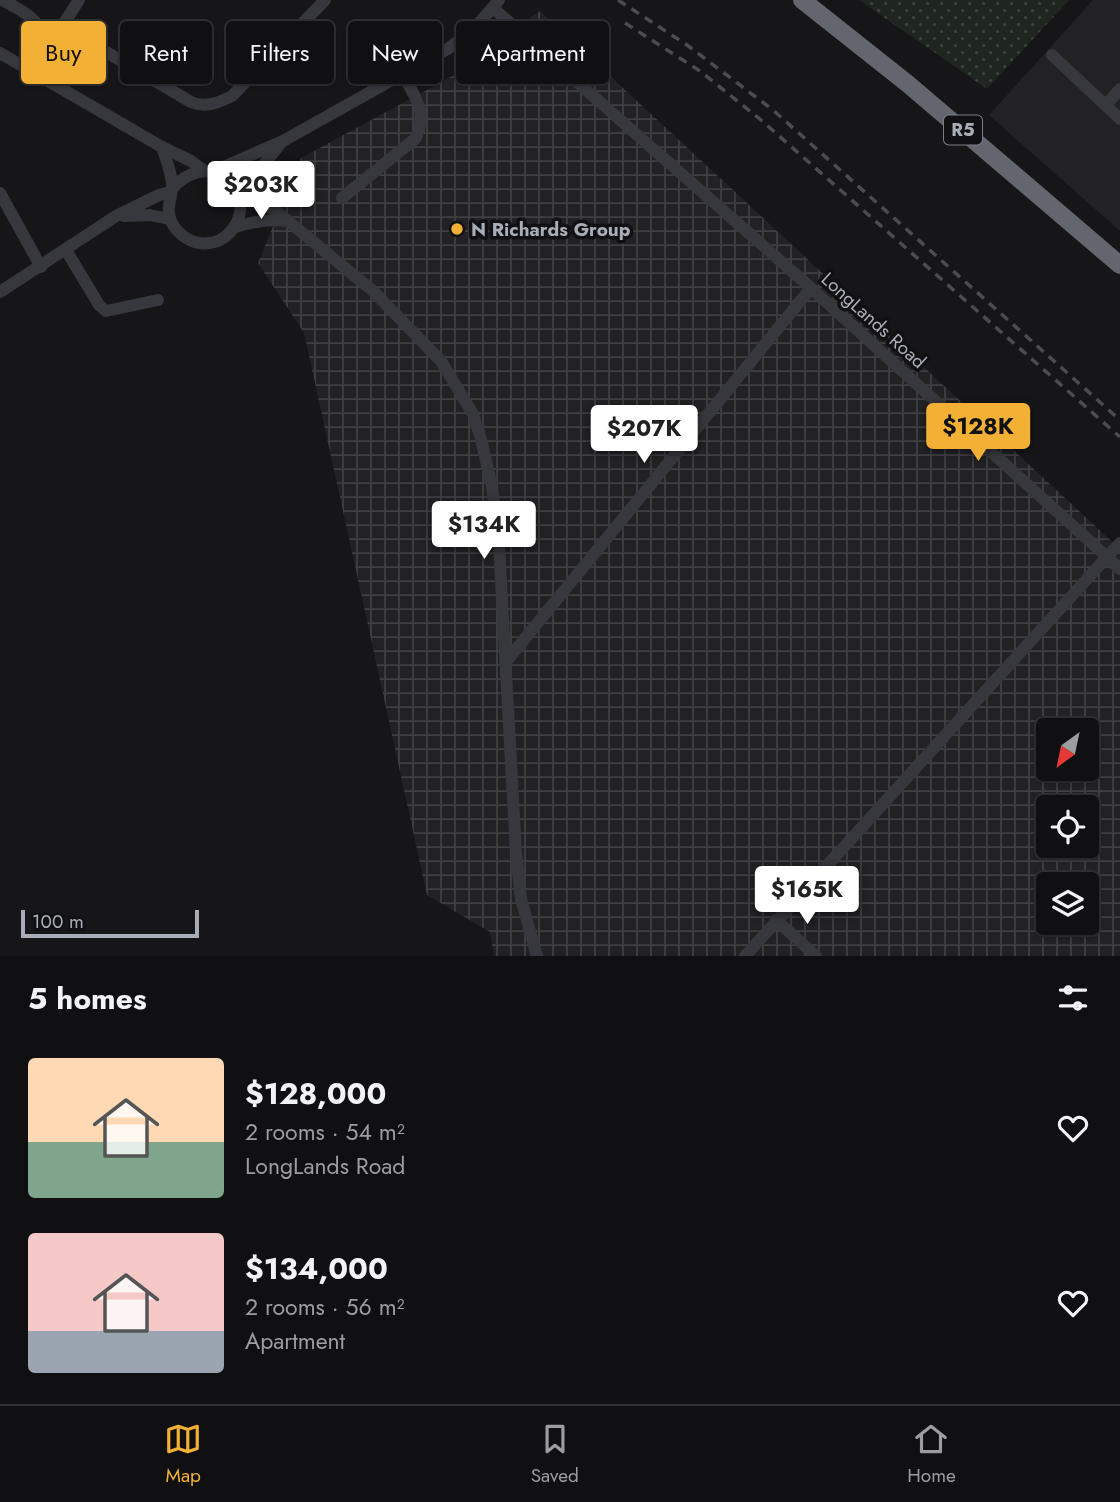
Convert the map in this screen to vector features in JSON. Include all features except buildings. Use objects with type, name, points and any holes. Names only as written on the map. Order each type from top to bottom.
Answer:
[{"type":"highway","name":"R5","points":[[802,0],[929,101],[1120,265]]},
{"type":"street","points":[[2,0],[34,21]]},
{"type":"street","points":[[65,21],[79,0]]},
{"type":"street","points":[[106,52],[191,102],[201,106],[219,103],[232,96],[325,0]]},
{"type":"street","points":[[442,51],[474,29],[496,4]]},
{"type":"street","name":"LongLands Road","points":[[496,4],[1120,569]]},
{"type":"street","points":[[0,52],[21,64]]},
{"type":"street","points":[[1052,55],[1120,119]]},
{"type":"street","points":[[55,84],[162,147],[209,171],[224,176],[232,183],[240,197],[239,216],[235,227],[226,237],[214,243],[200,244],[176,231],[169,219],[167,205],[171,190],[180,178],[191,172],[209,171],[283,141],[385,84]]},
{"type":"street","points":[[342,198],[416,138],[422,124],[422,113],[408,84]]},
{"type":"street","points":[[1106,105],[1120,89]]},
{"type":"street","points":[[240,197],[283,141]]},
{"type":"street","points":[[162,147],[171,190]]},
{"type":"street","points":[[0,292],[116,216],[171,190]]},
{"type":"street","points":[[0,193],[41,267]]},
{"type":"street","points":[[240,197],[257,200],[289,221],[373,291],[441,361],[473,414],[492,487],[499,545],[516,853],[521,899],[537,956]]},
{"type":"street","points":[[116,216],[150,215],[169,219]]},
{"type":"street","points":[[235,227],[251,222],[289,221]]},
{"type":"street","points":[[66,250],[99,305],[106,311],[158,300]]},
{"type":"street","points":[[506,663],[810,288]]},
{"type":"street","points":[[745,956],[1120,543]]},
{"type":"street","points":[[776,920],[816,956]]},
{"type":"shaded area","points":[[859,0],[1069,0],[987,89]]},
{"type":"shaded area","points":[[1093,0],[1120,0],[1120,231],[989,115]]},
{"type":"shaded area","points":[[540,11],[551,21],[526,21]]},
{"type":"shaded area","points":[[456,74],[456,84],[609,84],[609,75],[1120,549],[1120,956],[494,956],[490,932],[427,895],[304,333],[258,263],[301,158]]},
{"type":"railway","points":[[618,0],[687,45],[773,110],[1120,420]]},
{"type":"railway","points":[[625,23],[700,71],[761,120],[1120,437]]},
{"type":"place","name":"N Richards Group","points":[[457,229]]}]
